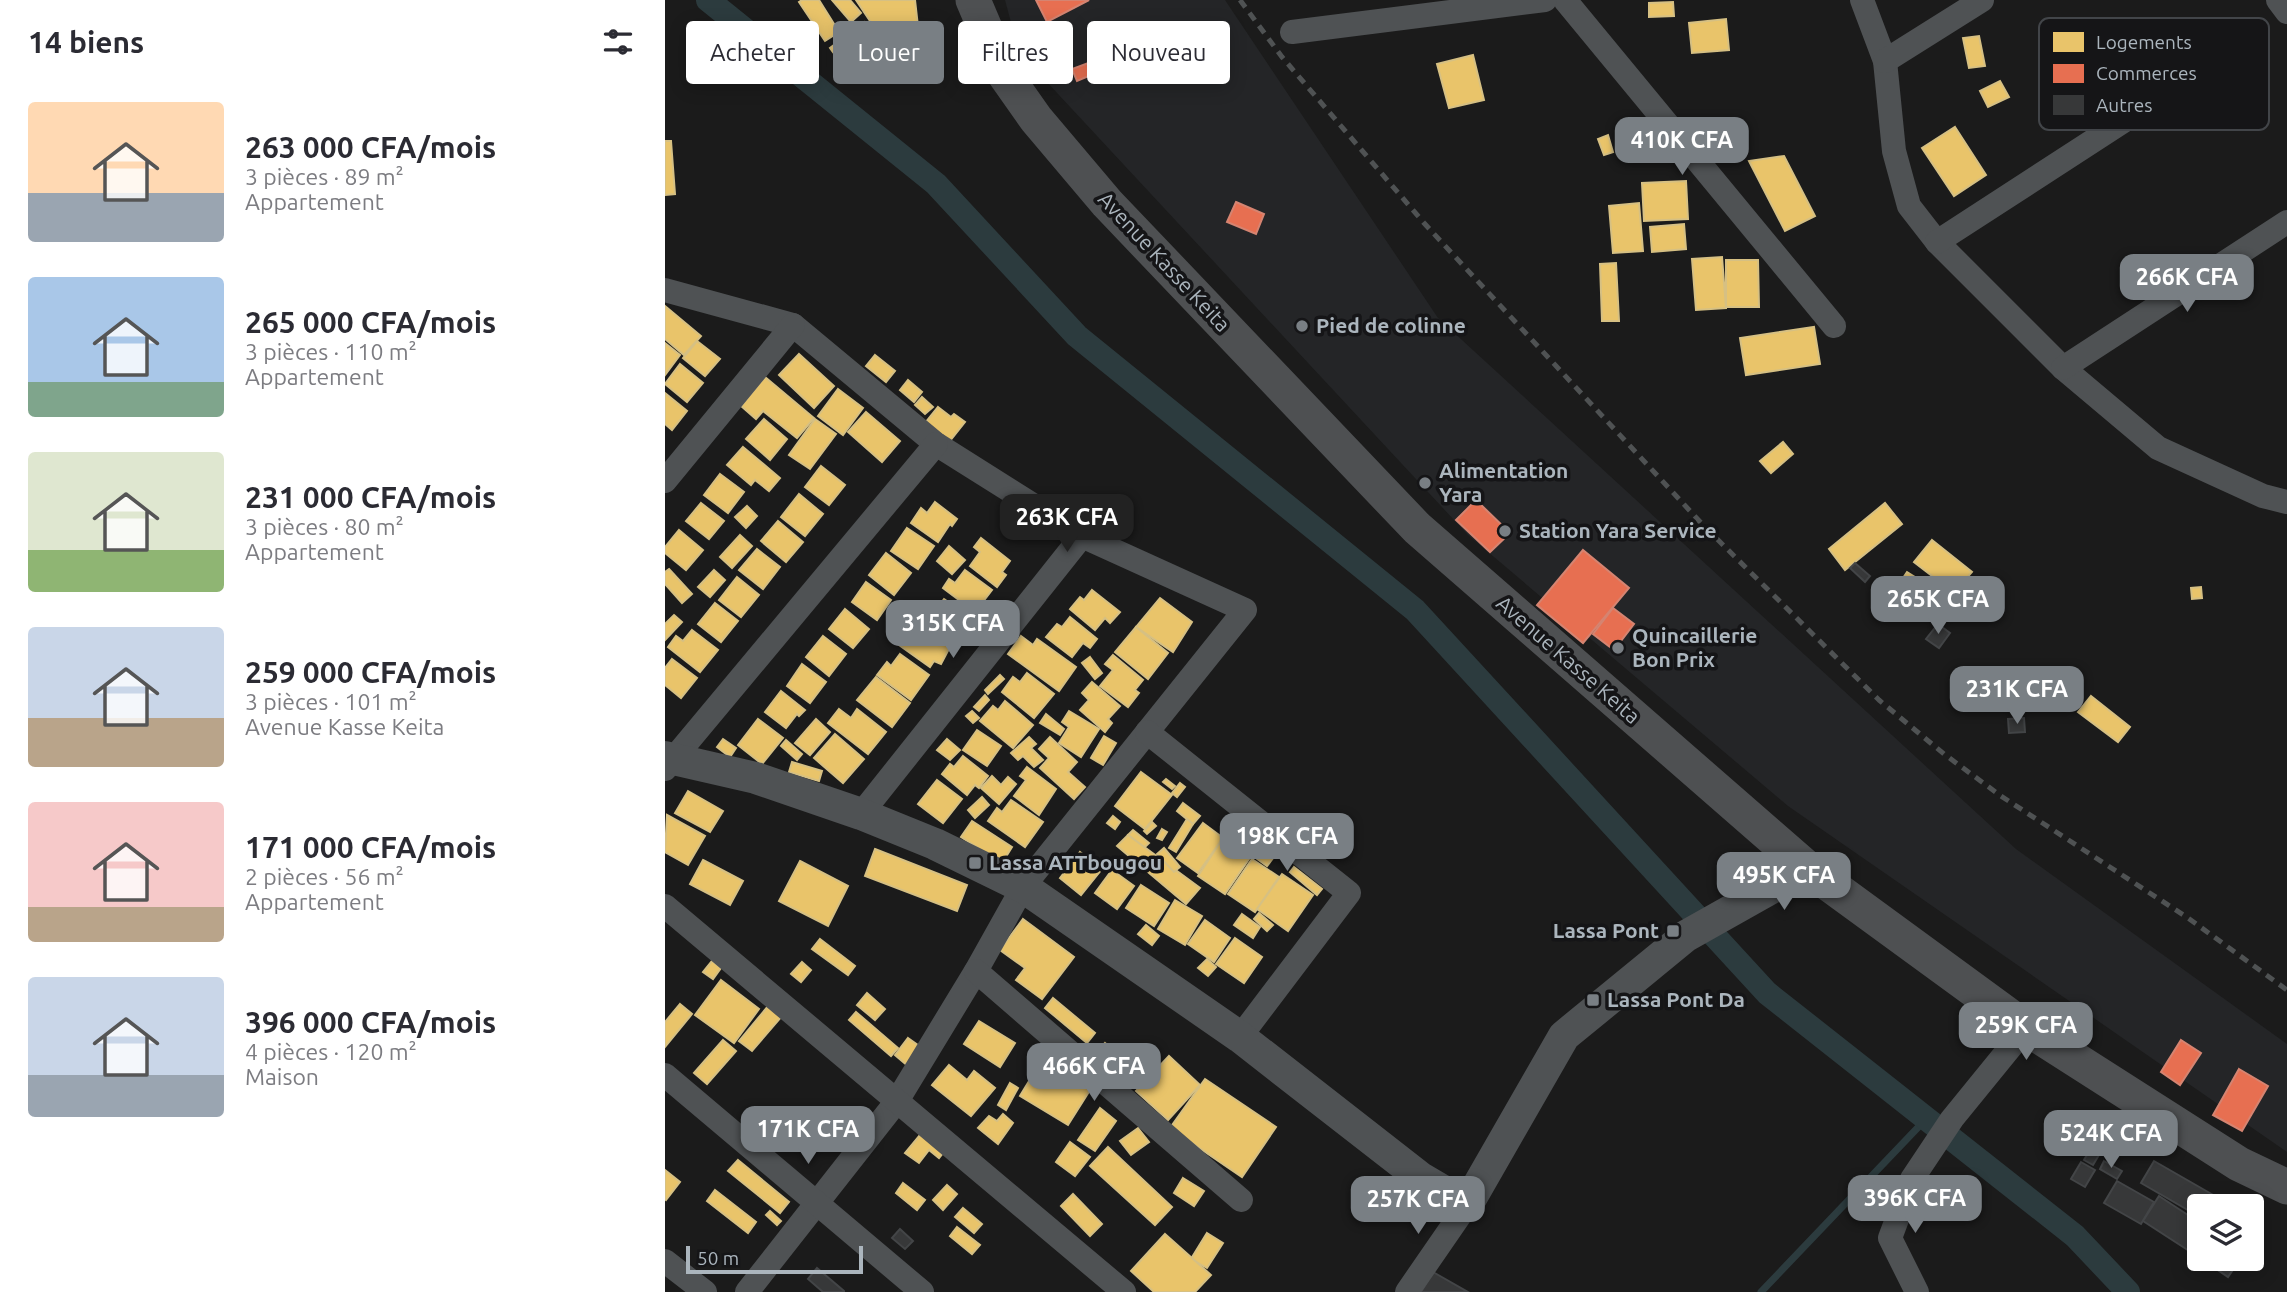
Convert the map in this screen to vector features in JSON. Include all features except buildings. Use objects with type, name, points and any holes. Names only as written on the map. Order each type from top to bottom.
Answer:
[{"type":"main road","name":"Avenue Kasse Keita","points":[[973,0],[1005,75],[1036,119],[1107,203],[1408,519],[1807,868],[2026,1028],[2239,1164],[2287,1187]]},
{"type":"street","points":[[1291,32],[1545,0]]},
{"type":"street","points":[[1565,0],[1834,326]]},
{"type":"street","points":[[1862,0],[1885,61],[1894,151],[1909,206],[1937,242],[2063,368],[2158,447],[2263,496],[2287,502]]},
{"type":"street","points":[[1885,61],[1982,0]]},
{"type":"street","points":[[2278,0],[2287,12]]},
{"type":"street","points":[[1937,242],[2110,130]]},
{"type":"street","points":[[2063,368],[2287,222]]},
{"type":"street","points":[[665,290],[793,326],[936,444],[1081,536],[1245,610],[1023,887],[976,971],[897,1101],[747,1292]]},
{"type":"street","points":[[665,481],[793,326]]},
{"type":"street","points":[[667,762],[936,444]]},
{"type":"street","points":[[860,814],[1081,536]]},
{"type":"street","points":[[1147,732],[1349,893],[1240,1037]]},
{"type":"street","points":[[667,762],[756,778],[860,814],[935,844],[1023,887],[1240,1037],[1421,1178],[1467,1205]]},
{"type":"street","points":[[1406,1292],[1467,1205],[1564,1036],[1686,936],[1807,868]]},
{"type":"street","points":[[665,906],[1124,1292]]},
{"type":"street","points":[[976,971],[1241,1200]]},
{"type":"street","points":[[1917,1292],[1890,1238],[1912,1179],[1952,1119],[2026,1028]]},
{"type":"street","points":[[665,1075],[922,1292]]},
{"type":"street","points":[[665,1261],[705,1292]]},
{"type":"shaded area","points":[[1005,0],[1225,0],[1438,318],[2016,849],[2287,1044],[2287,1152],[1788,806],[1468,535],[1049,84],[1073,84],[1073,21],[1011,21]]},
{"type":"waterway","points":[[708,0],[936,184],[1077,336],[1415,610],[1767,993],[2075,1236],[2128,1292]]},
{"type":"waterway","points":[[1761,1292],[1926,1119]]},
{"type":"railway","points":[[1240,0],[1282,57],[1424,223],[1703,525],[1879,700],[1944,754],[2001,796],[2188,918],[2287,990]]},
{"type":"place","name":"Pied de colinne","points":[[1302,326]]},
{"type":"place","name":"Alimentation Yara","points":[[1425,483]]},
{"type":"place","name":"Station Yara Service","points":[[1505,531]]},
{"type":"place","name":"Quincaillerie Bon Prix","points":[[1618,648]]},
{"type":"place","name":"Lassa ATTbougou","points":[[975,863]]},
{"type":"place","name":"Lassa Pont","points":[[1673,931]]},
{"type":"place","name":"Lassa Pont Da","points":[[1593,1000]]}]
